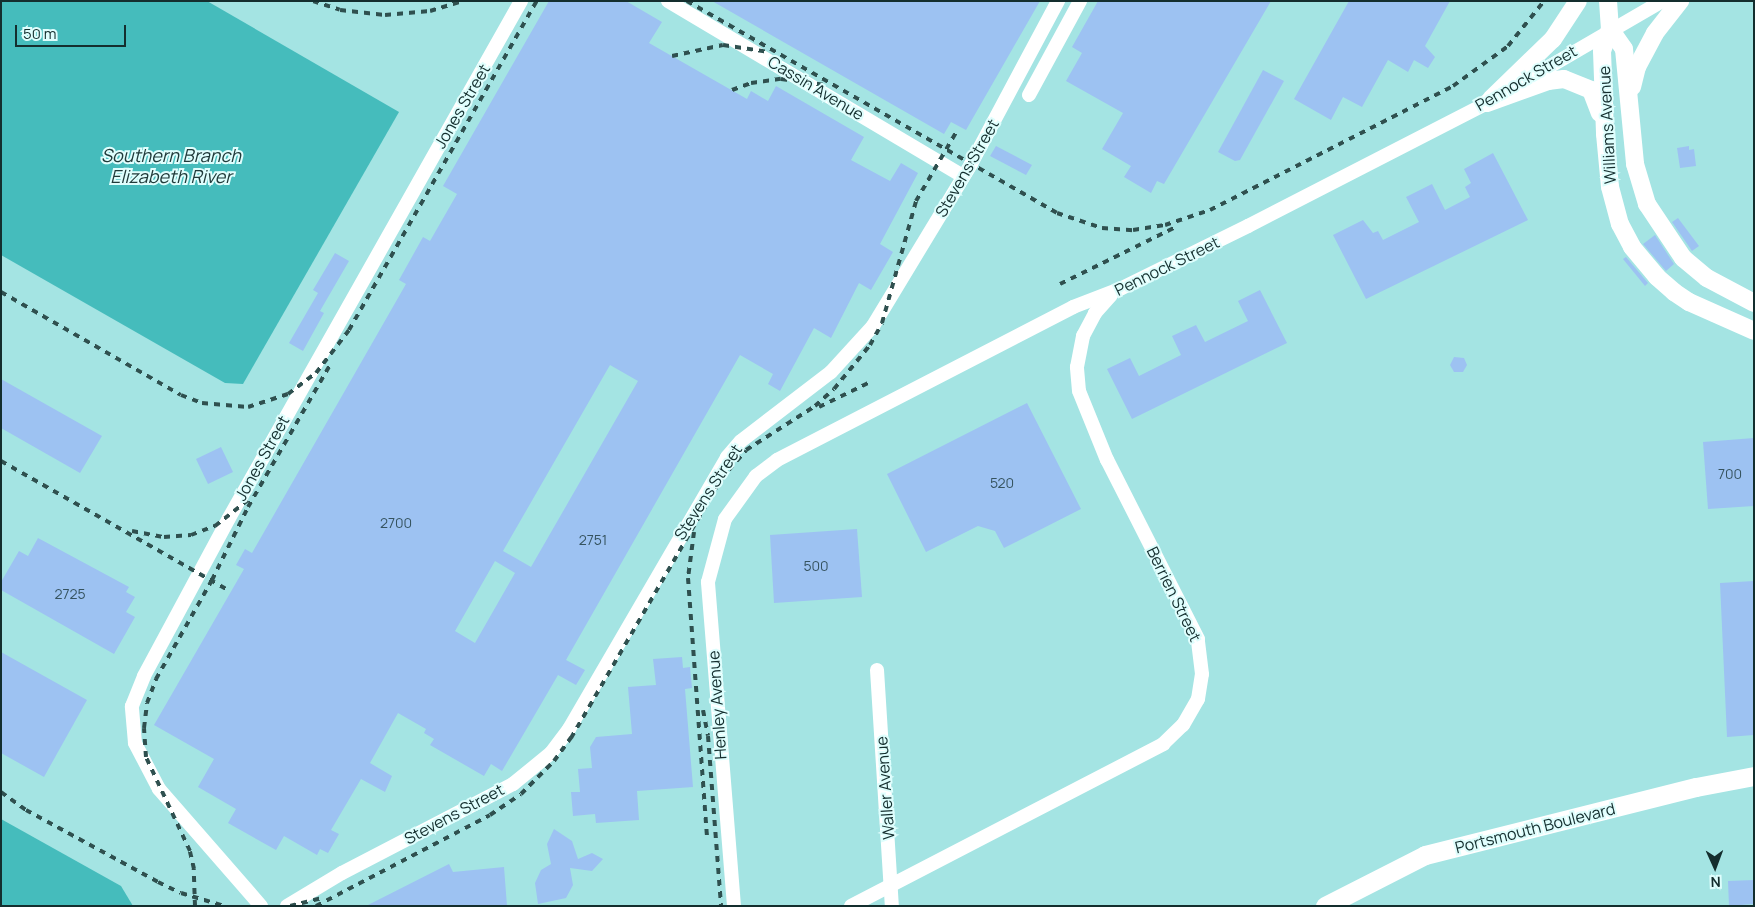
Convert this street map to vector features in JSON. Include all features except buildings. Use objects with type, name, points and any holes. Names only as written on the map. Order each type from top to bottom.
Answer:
[{"type":"main road","name":"Portsmouth Boulevard","points":[[1325,906],[1425,855],[1696,788],[1754,776]]},
{"type":"street","name":"Jones Street","points":[[261,906],[159,789],[135,743],[132,706],[144,676],[238,501],[521,1]]},
{"type":"street","name":"Cassin Avenue","points":[[668,1],[963,176]]},
{"type":"street","name":"Stevens Street","points":[[287,906],[342,873],[513,784],[551,753],[569,729],[727,457],[741,441],[807,393],[855,348],[888,303],[963,176],[1058,1]]},
{"type":"street","points":[[1029,95],[1080,1]]},
{"type":"street","points":[[1486,103],[1553,39],[1578,1]]},
{"type":"street","name":"Williams Avenue","points":[[1608,1],[1610,29],[1602,51],[1605,134],[1614,207],[1632,247],[1656,277],[1681,297],[1754,331]]},
{"type":"street","name":"Pennock Street","points":[[731,507],[756,476],[777,460],[1072,308],[1120,290],[1486,103],[1610,29],[1662,1]]},
{"type":"street","points":[[1630,97],[1634,74],[1644,51],[1666,15],[1680,1]]},
{"type":"street","name":"Williams Avenue","points":[[1610,29],[1624,49],[1635,164],[1654,218],[1683,258],[1707,278],[1754,303]]},
{"type":"street","points":[[1486,103],[1534,88],[1548,80],[1573,80],[1595,95],[1605,134]]},
{"type":"street","name":"Berrien Street","points":[[852,906],[1163,744],[1183,725],[1198,700],[1202,674],[1198,639],[1108,460],[1079,391],[1077,367],[1083,336],[1102,304],[1120,290]]},
{"type":"street","name":"Henley Avenue","points":[[731,507],[719,533],[708,582],[734,906]]},
{"type":"street","name":"Waller Avenue","points":[[877,670],[892,906]]},
{"type":"water","name":"Southern Branch Elizabeth River","points":[[1,1],[207,1],[399,112],[243,384],[225,383],[1,255]]},
{"type":"water","points":[[1,819],[121,886],[133,906],[1,906]]},
{"type":"railway","points":[[313,1],[340,10],[385,15],[430,11],[463,1]]},
{"type":"railway","points":[[1,292],[181,395],[202,403],[248,407],[288,394],[316,373],[349,330],[537,1]]},
{"type":"railway","points":[[687,1],[1057,213],[1102,228],[1133,230],[1165,225],[1210,210],[1453,86],[1508,46],[1544,1]]},
{"type":"railway","points":[[672,56],[723,45],[768,52]]},
{"type":"railway","points":[[732,90],[751,83],[781,79],[826,85]]},
{"type":"railway","points":[[316,906],[490,815],[521,794],[554,761],[571,738],[721,479],[746,450],[815,406],[834,389],[870,345],[882,323],[916,201],[958,129]]},
{"type":"railway","points":[[1060,284],[1176,227]]},
{"type":"railway","points":[[195,906],[194,869],[190,851],[146,757],[144,728],[147,703],[156,679],[212,580],[248,507],[330,365]]},
{"type":"railway","points":[[819,407],[870,382]]},
{"type":"railway","points":[[1,461],[228,590]]},
{"type":"railway","points":[[132,531],[164,537],[191,535],[215,526],[248,500]]},
{"type":"railway","points":[[694,532],[688,578],[707,838]]},
{"type":"railway","points":[[703,710],[708,736],[721,906]]},
{"type":"railway","points":[[1,792],[26,810],[158,882],[181,893],[224,906]]},
{"type":"railway","points":[[290,906],[323,898]]}]
